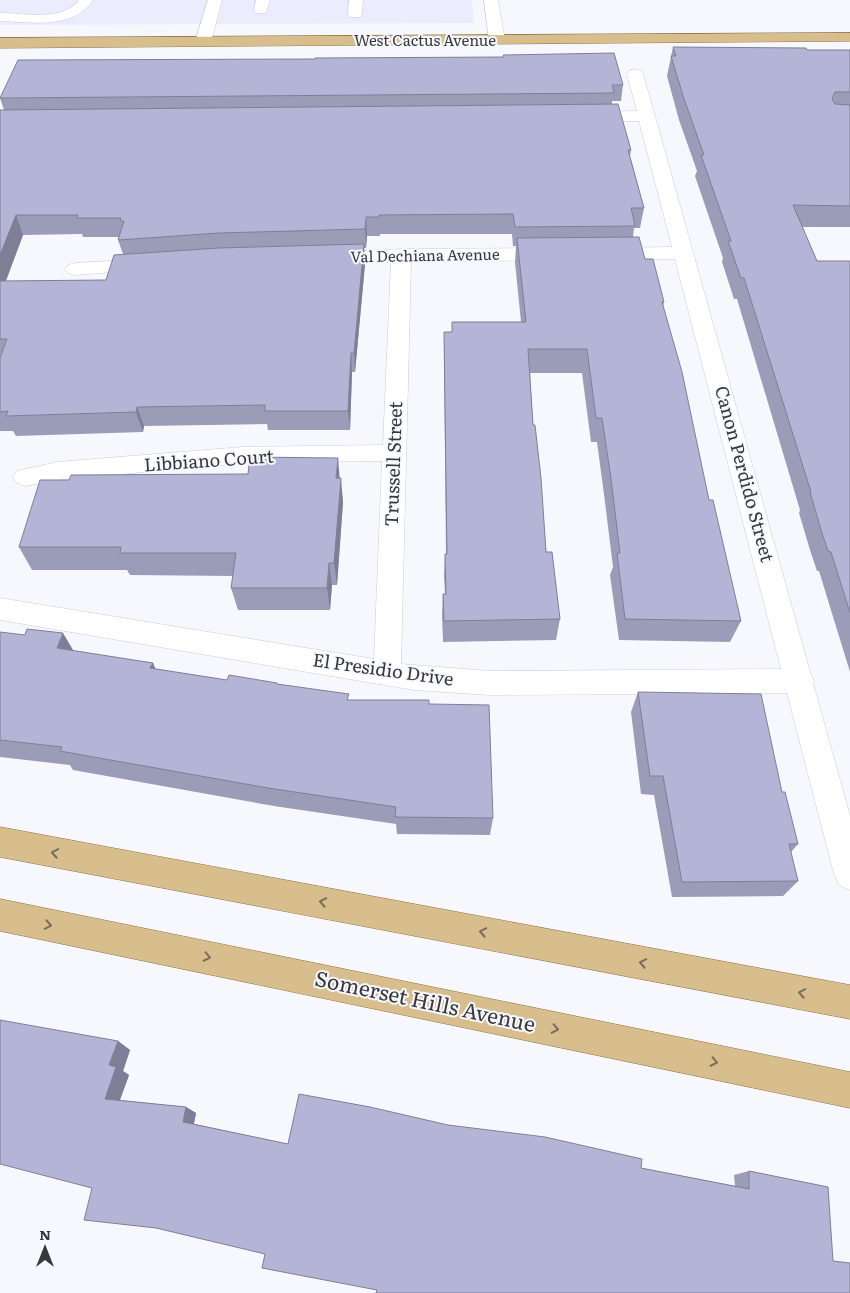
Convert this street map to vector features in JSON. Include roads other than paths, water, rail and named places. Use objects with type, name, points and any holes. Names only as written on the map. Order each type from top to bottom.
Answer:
[{"type":"main road","name":"West Cactus Avenue","points":[[0,43],[850,37]]},
{"type":"main road","points":[[0,842],[850,1002]]},
{"type":"main road","name":"Somerset Hills Avenue","points":[[0,915],[850,1090]]},
{"type":"street","points":[[0,17],[63,16],[83,8],[86,0]]},
{"type":"street","points":[[203,42],[215,0]]},
{"type":"street","points":[[491,0],[497,40]]},
{"type":"street","name":"Canon Perdido Street","points":[[635,74],[685,253],[850,874]]},
{"type":"street","points":[[568,117],[647,116]]},
{"type":"street","points":[[587,254],[685,253]]},
{"type":"street","name":"Val Dechiana Avenue","points":[[312,258],[401,255],[567,254]]},
{"type":"street","name":"Trussell Street","points":[[387,674],[401,255]]},
{"type":"street","points":[[75,270],[164,264]]},
{"type":"street","name":"Libbiano Court","points":[[25,477],[57,471],[137,466],[244,455],[394,453]]},
{"type":"street","name":"El Presidio Drive","points":[[0,609],[414,678],[490,683],[800,681]]}]
